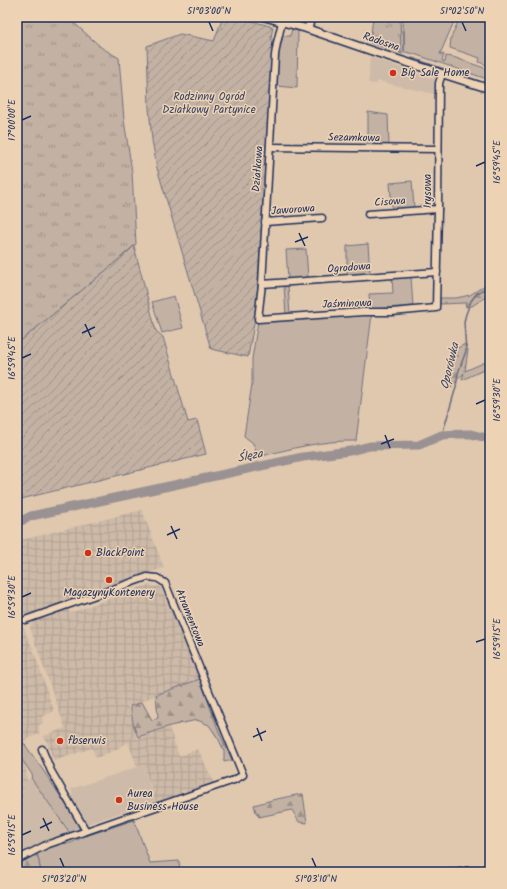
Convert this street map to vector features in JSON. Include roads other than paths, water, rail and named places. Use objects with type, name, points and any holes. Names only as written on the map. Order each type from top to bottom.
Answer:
[{"type":"street","name":"Radosna","points":[[265,17],[308,29],[378,54],[490,89]]},
{"type":"street","points":[[308,29],[311,17]]},
{"type":"street","name":"Działkowa","points":[[258,319],[262,284],[275,55],[282,22]]},
{"type":"street","name":"Irysowa","points":[[436,308],[439,83],[442,74]]},
{"type":"street","name":"Sezamkowa","points":[[270,147],[438,149]]},
{"type":"street","name":"Cisowa","points":[[368,214],[438,209]]},
{"type":"street","name":"Jaworowa","points":[[265,222],[322,218]]},
{"type":"street","name":"Ogrodowa","points":[[262,284],[437,272]]},
{"type":"street","name":"Jaśminowa","points":[[258,319],[363,312],[392,312],[436,308]]},
{"type":"street","name":"Atramentowa","points":[[25,620],[147,577],[157,578],[165,583],[243,775],[234,780],[86,831]]},
{"type":"street","points":[[17,860],[46,845],[86,831],[51,771],[42,749]]},
{"type":"waterway","points":[[402,17],[404,51]]},
{"type":"waterway","points":[[412,58],[490,85]]},
{"type":"waterway","name":"Oporówka","points":[[442,435],[456,387],[458,373],[466,351],[464,322],[466,314],[471,301],[477,293],[490,286]]},
{"type":"waterway","name":"Ślęza","points":[[17,523],[31,516],[303,457],[350,451],[370,446],[419,445],[442,435],[471,434],[490,439]]},
{"type":"railway","points":[[402,872],[490,865]]},
{"type":"place","name":"Big Sale Home","points":[[393,73]]},
{"type":"place","name":"BlackPoint","points":[[88,553]]},
{"type":"place","name":"MagazynyKontenery","points":[[109,580]]},
{"type":"place","name":"fbserwis","points":[[60,741]]},
{"type":"place","name":"Aurea Business House","points":[[119,800]]},
{"type":"park label","name":"Rodzinny Ogród Działkowy Partynice","points":[[209,103]]}]
